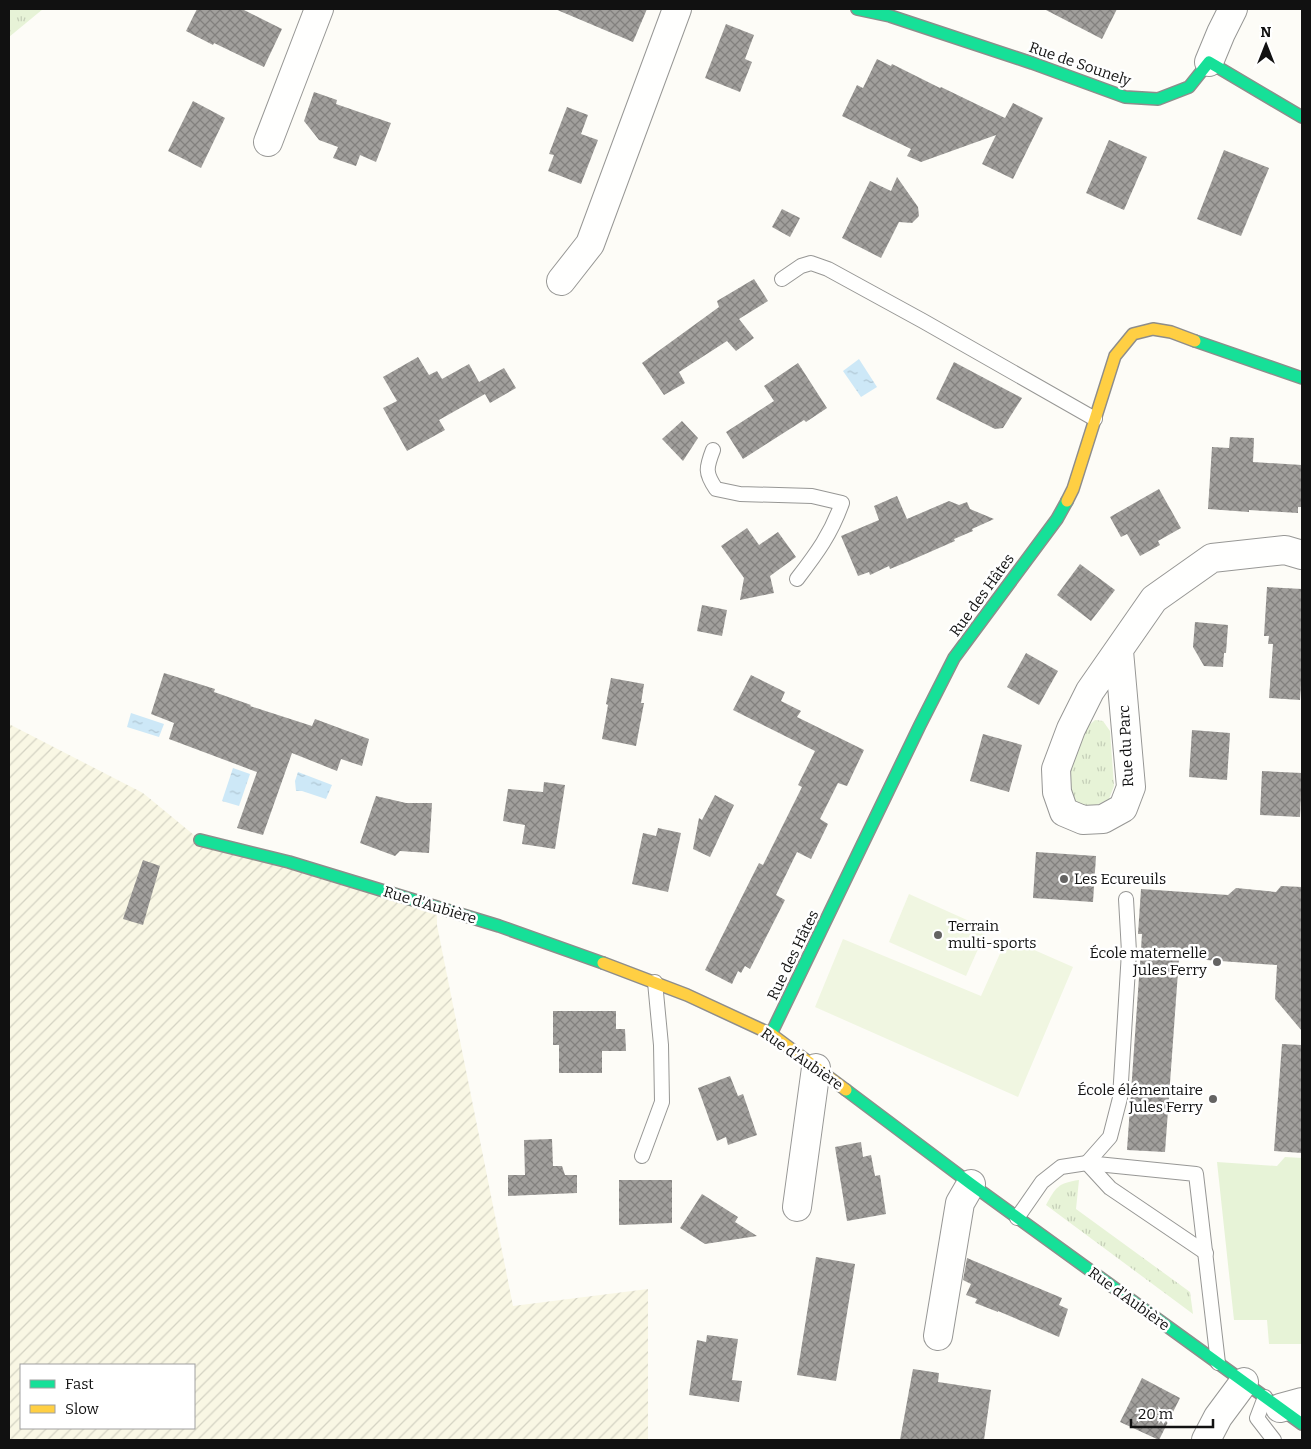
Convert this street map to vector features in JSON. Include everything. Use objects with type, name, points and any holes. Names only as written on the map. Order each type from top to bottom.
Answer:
[{"type":"street","points":[[268,142],[319,9]]},
{"type":"street","points":[[561,282],[590,244],[677,9]]},
{"type":"street","name":"Rue de Sounely","points":[[857,9],[899,19],[1032,63],[1125,97],[1158,98],[1189,87],[1209,62]]},
{"type":"street","points":[[1233,9],[1209,62],[1302,117]]},
{"type":"street","name":"Rue des Hâtes","points":[[771,1034],[954,658],[1052,526],[1073,489],[1115,356],[1133,334],[1153,329],[1171,332],[1302,378]]},
{"type":"street","name":"Rue du Parc","points":[[1119,650],[1131,787],[1122,808],[1103,819],[1083,820],[1064,812],[1056,792],[1056,769],[1071,729],[1090,691],[1154,599],[1212,558],[1285,550],[1302,554]]},
{"type":"street","name":"Rue d'Aubière","points":[[200,840],[289,862],[490,923],[655,982],[771,1034],[1017,1218],[1218,1364],[1273,1397],[1302,1424]]},
{"type":"street","points":[[796,1207],[816,1068]]},
{"type":"street","points":[[938,1336],[960,1204],[971,1184]]},
{"type":"street","points":[[1206,1440],[1218,1417],[1273,1397]]},
{"type":"lane","points":[[782,279],[801,266],[811,263],[828,269],[1095,419]]},
{"type":"lane","points":[[713,450],[707,464],[708,478],[716,488],[740,494],[812,496],[842,503],[836,521],[826,540],[797,579]]},
{"type":"lane","points":[[1087,1163],[1110,1137],[1120,1098],[1128,952],[1126,899]]},
{"type":"lane","points":[[642,1156],[662,1102],[661,1045],[655,982]]},
{"type":"lane","points":[[1087,1163],[1110,1188],[1206,1253]]},
{"type":"lane","points":[[1017,1218],[1042,1182],[1061,1168],[1087,1163],[1196,1174],[1218,1364]]},
{"type":"lane","points":[[1273,1397],[1257,1418],[1274,1440]]},
{"type":"shaded area","points":[[9,724],[143,793],[200,840],[437,907],[437,925],[513,1306],[648,1289],[648,1440],[9,1440]]},
{"type":"green space","points":[[9,9],[43,9],[9,37]]},
{"type":"green space","points":[[1095,720],[1103,721],[1110,731],[1114,786],[1109,799],[1089,807],[1070,797],[1068,764],[1086,728]]},
{"type":"green space","name":"Terrain multi-sports","points":[[909,894],[987,929],[966,976],[889,942]]},
{"type":"green space","points":[[1007,938],[1073,967],[1018,1097],[815,1007],[843,939],[981,996]]},
{"type":"green space","points":[[1285,1157],[1302,1158],[1302,1344],[1269,1344],[1267,1320],[1234,1320],[1217,1162],[1277,1166]]},
{"type":"green space","points":[[1079,1180],[1076,1209],[1190,1292],[1193,1314],[1046,1205],[1058,1187],[1062,1184]]},
{"type":"water","points":[[859,359],[877,387],[861,397],[843,371]]},
{"type":"water","points":[[131,713],[164,724],[159,737],[127,727]]},
{"type":"water","points":[[233,768],[250,774],[239,806],[222,801]]},
{"type":"water","points":[[298,772],[332,785],[326,799],[302,791],[296,791],[295,781]]},
{"type":"building","points":[[197,9],[242,9],[282,29],[264,67],[186,31]]},
{"type":"building","points":[[555,9],[647,9],[633,42]]},
{"type":"building","points":[[1044,9],[1117,9],[1102,39]]},
{"type":"building","points":[[726,24],[754,35],[745,59],[752,62],[740,92],[705,78]]},
{"type":"building","points":[[877,59],[891,66],[892,64],[1005,118],[1013,103],[1043,118],[1013,179],[982,164],[996,135],[921,162],[907,156],[911,149],[842,116],[857,85],[863,88]]},
{"type":"building","points":[[314,92],[337,100],[336,104],[391,123],[376,162],[360,155],[356,166],[333,158],[338,147],[319,140],[304,121]]},
{"type":"building","points":[[193,101],[225,118],[201,168],[168,151]]},
{"type":"building","points":[[567,107],[588,115],[581,134],[598,140],[581,184],[548,171],[554,155],[549,154]]},
{"type":"building","points":[[1109,140],[1147,157],[1124,210],[1086,193]]},
{"type":"building","points":[[1224,150],[1269,168],[1241,236],[1197,219]]},
{"type":"building","points":[[897,177],[918,207],[919,216],[912,223],[899,222],[881,258],[842,238],[870,181],[891,191]]},
{"type":"building","points":[[782,209],[800,218],[790,237],[772,227]]},
{"type":"building","points":[[754,279],[768,301],[739,319],[754,338],[736,351],[727,341],[679,372],[685,383],[664,395],[642,363],[719,307],[717,301]]},
{"type":"building","points":[[418,357],[429,375],[437,371],[442,379],[469,364],[479,382],[504,368],[516,388],[490,403],[485,394],[439,420],[445,430],[407,451],[383,408],[397,401],[383,377]]},
{"type":"building","points":[[954,362],[1022,398],[1003,428],[995,429],[936,399]]},
{"type":"building","points":[[798,363],[827,408],[806,422],[804,420],[743,459],[726,432],[774,401],[764,386]]},
{"type":"building","points":[[682,421],[698,438],[683,461],[662,439]]},
{"type":"building","points":[[1230,437],[1254,438],[1253,462],[1302,465],[1302,507],[1298,507],[1298,513],[1208,509],[1212,447],[1229,448]]},
{"type":"building","points":[[1159,489],[1181,528],[1158,541],[1160,545],[1140,556],[1127,534],[1121,537],[1110,517]]},
{"type":"building","points":[[897,496],[907,519],[949,501],[959,505],[967,502],[970,509],[994,519],[954,539],[955,541],[907,562],[890,569],[889,566],[870,575],[869,572],[858,576],[841,536],[879,520],[874,506]]},
{"type":"building","points":[[747,528],[759,545],[778,532],[796,557],[770,576],[774,593],[740,600],[744,578],[721,546]]},
{"type":"building","points":[[1080,564],[1115,590],[1091,621],[1057,595]]},
{"type":"building","points":[[1267,587],[1302,589],[1300,700],[1269,698],[1273,644],[1268,644],[1269,636],[1264,636]]},
{"type":"building","points":[[702,605],[727,610],[722,636],[697,631]]},
{"type":"building","points":[[1195,622],[1228,625],[1223,667],[1204,666],[1193,647]]},
{"type":"building","points":[[1026,653],[1058,671],[1039,705],[1007,687]]},
{"type":"building","points":[[164,673],[215,689],[214,692],[250,706],[312,726],[315,719],[369,739],[362,766],[341,759],[337,771],[292,753],[263,835],[237,828],[257,772],[169,739],[174,723],[151,714]]},
{"type":"building","points":[[751,675],[785,692],[781,701],[801,711],[797,717],[864,750],[847,786],[838,783],[820,819],[828,824],[811,859],[797,852],[776,895],[785,900],[750,969],[745,966],[741,973],[738,971],[732,984],[705,970],[759,863],[763,865],[802,787],[798,785],[815,751],[733,710]]},
{"type":"building","points":[[611,678],[644,684],[641,703],[644,703],[636,746],[602,739]]},
{"type":"building","points":[[1192,730],[1230,733],[1227,780],[1189,777]]},
{"type":"building","points":[[983,734],[1022,745],[1009,792],[970,781]]},
{"type":"building","points":[[1262,771],[1302,773],[1300,817],[1260,815]]},
{"type":"building","points":[[544,782],[565,785],[555,849],[522,844],[525,825],[503,821],[508,789],[543,792]]},
{"type":"building","points":[[715,795],[734,805],[710,857],[693,849],[699,818],[702,820]]},
{"type":"building","points":[[376,796],[406,803],[432,803],[429,853],[400,851],[395,856],[360,843]]},
{"type":"building","points":[[658,828],[681,833],[668,892],[632,884],[643,833],[656,836]]},
{"type":"building","name":"Les Ecureuils","points":[[1036,852],[1096,856],[1093,902],[1033,898]]},
{"type":"building","points":[[143,860],[160,866],[143,925],[123,919]]},
{"type":"building","name":"École maternelle Jules Ferry","points":[[1281,886],[1302,887],[1302,1031],[1275,999],[1277,965],[1179,958],[1165,1152],[1127,1150],[1142,934],[1138,934],[1141,889],[1228,895],[1236,888],[1276,892]]},
{"type":"building","points":[[553,1011],[616,1011],[616,1029],[625,1029],[626,1051],[602,1051],[602,1073],[559,1073],[559,1045],[553,1045]]},
{"type":"building","points":[[1282,1044],[1302,1045],[1302,1153],[1274,1151]]},
{"type":"building","points":[[730,1076],[738,1096],[743,1094],[757,1135],[728,1145],[726,1137],[717,1141],[698,1088]]},
{"type":"building","points":[[552,1139],[553,1166],[562,1166],[565,1175],[577,1175],[577,1193],[508,1196],[508,1175],[525,1175],[524,1140]]},
{"type":"building","points":[[861,1142],[863,1157],[871,1155],[875,1176],[880,1175],[886,1214],[847,1221],[835,1147]]},
{"type":"building","points":[[619,1180],[672,1180],[672,1223],[619,1225]]},
{"type":"building","points":[[702,1194],[738,1217],[735,1222],[757,1236],[705,1244],[680,1228]]},
{"type":"building","points":[[816,1257],[855,1264],[836,1381],[797,1375]]},
{"type":"building","points":[[967,1258],[1062,1298],[1059,1305],[1068,1309],[1059,1337],[975,1303],[977,1299],[966,1295],[971,1284],[963,1280]]},
{"type":"building","points":[[707,1335],[738,1339],[732,1380],[742,1381],[739,1402],[689,1395],[697,1340],[706,1342]]},
{"type":"building","points":[[913,1369],[939,1373],[938,1382],[991,1390],[984,1440],[900,1440]]},
{"type":"building","points":[[1142,1378],[1180,1398],[1159,1440],[1120,1422]]},
{"type":"traffic: fast","points":[[857,9],[890,16],[1032,63],[1125,97],[1158,99],[1189,87],[1209,62],[1302,117]]},
{"type":"traffic: fast","points":[[1195,341],[1302,378]]},
{"type":"traffic: fast","points":[[771,1034],[954,658],[1057,519],[1067,501]]},
{"type":"traffic: fast","points":[[200,840],[289,862],[499,926],[603,963]]},
{"type":"traffic: fast","points":[[846,1090],[971,1184],[1302,1424]]},
{"type":"traffic: slow","points":[[1067,501],[1073,489],[1115,356],[1133,334],[1153,329],[1171,332],[1195,341]]},
{"type":"traffic: slow","points":[[603,963],[687,995],[771,1034],[846,1090]]},
{"type":"place","name":"Les Ecureuils","points":[[1064,879]]},
{"type":"place","name":"Terrain multi-sports","points":[[938,935]]},
{"type":"place","name":"École maternelle Jules Ferry","points":[[1217,962]]},
{"type":"place","name":"École élémentaire Jules Ferry","points":[[1213,1099]]}]
